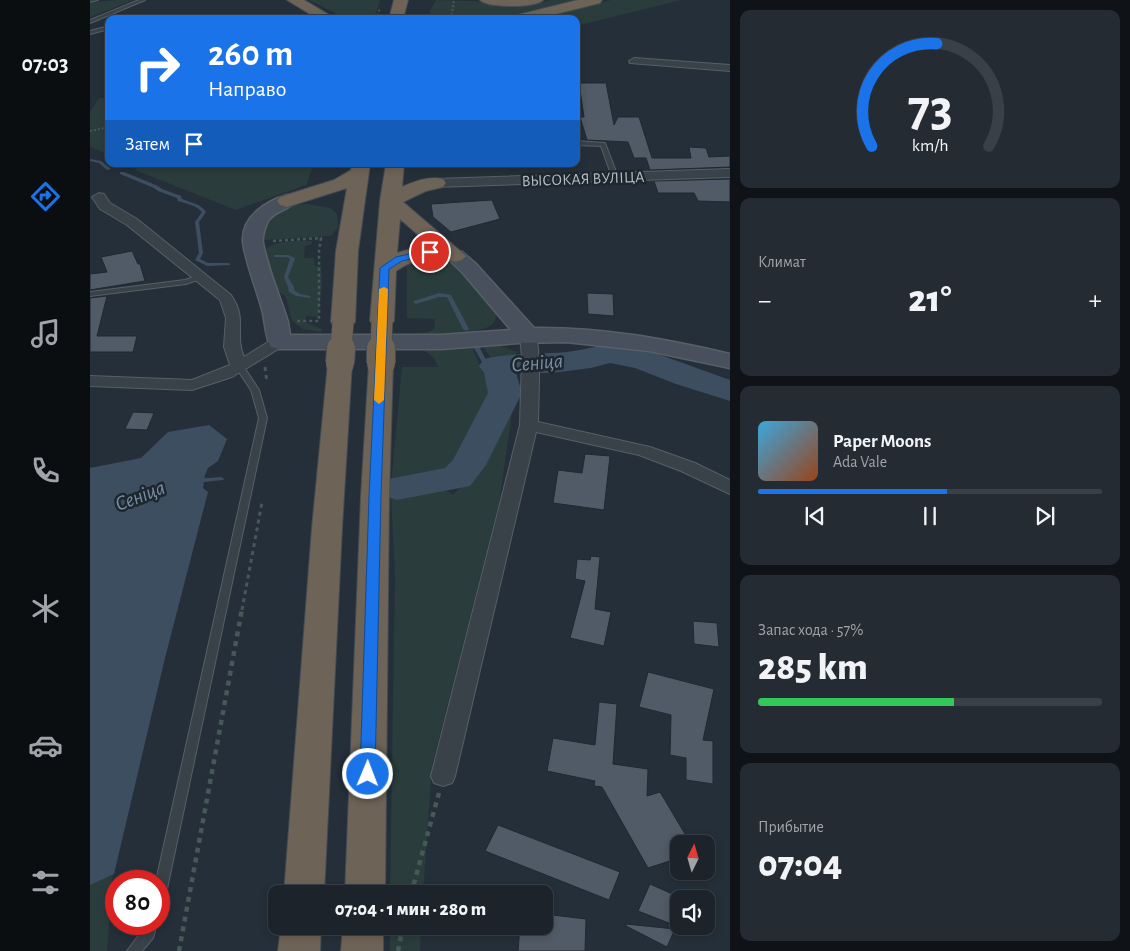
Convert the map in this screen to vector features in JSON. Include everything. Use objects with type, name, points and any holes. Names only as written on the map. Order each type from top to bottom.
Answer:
[{"type":"highway","points":[[294,0],[322,15]]},
{"type":"highway","points":[[397,15],[401,0]]},
{"type":"highway","points":[[487,0],[510,2],[536,0]]},
{"type":"highway","points":[[534,15],[595,0]]},
{"type":"highway","points":[[365,885],[374,516],[385,268],[395,167]]},
{"type":"highway","points":[[398,167],[409,177],[436,184]]},
{"type":"highway","points":[[287,201],[341,184],[360,169]]},
{"type":"highway","points":[[305,885],[326,528],[347,251],[360,169]]},
{"type":"highway","points":[[390,201],[420,186],[436,184]]},
{"type":"highway","points":[[287,201],[316,202],[333,207],[352,222]]},
{"type":"highway","points":[[390,201],[455,256]]},
{"type":"highway","points":[[385,268],[412,254],[430,252],[455,256]]},
{"type":"highway","points":[[299,951],[300,935]]},
{"type":"highway","points":[[362,951],[363,935]]},
{"type":"street","points":[[634,61],[730,68]]},
{"type":"street","name":"ВЫСОКАЯ ВУЛІЦА","points":[[436,184],[730,173]]},
{"type":"street","points":[[94,197],[132,222],[226,298],[233,309],[235,326],[232,348],[239,366]]},
{"type":"street","points":[[279,342],[277,322],[253,242],[253,232],[259,218],[264,213],[278,203],[287,201]]},
{"type":"street","points":[[443,776],[529,424],[529,355],[488,288],[455,256]]},
{"type":"street","points":[[90,381],[192,385],[205,382],[239,366],[279,342],[444,342],[529,355],[565,335],[626,340],[671,347],[730,361]]},
{"type":"street","points":[[529,424],[644,451],[688,467],[730,488]]},
{"type":"lane","points":[[90,1],[96,0]]},
{"type":"lane","points":[[107,15],[143,0]]},
{"type":"lane","points":[[90,22],[105,16]]},
{"type":"lane","points":[[90,33],[105,28]]},
{"type":"lane","points":[[580,143],[603,144],[615,178]]},
{"type":"lane","points":[[90,294],[186,282],[201,277]]},
{"type":"lane","points":[[165,870],[264,418],[255,390],[239,366]]},
{"type":"lane","points":[[134,951],[147,935]]},
{"type":"path","points":[[452,15],[454,0]]},
{"type":"path","points":[[90,131],[105,128]]},
{"type":"path","points":[[284,241],[321,238],[319,257],[319,321],[292,321]]},
{"type":"path","points":[[398,951],[401,935]]},
{"type":"green space","points":[[134,0],[90,17],[90,3]]},
{"type":"green space","points":[[309,0],[380,0],[375,15],[339,15]]},
{"type":"green space","points":[[436,0],[535,3],[551,0],[574,0],[514,15],[430,15]]},
{"type":"green space","points":[[611,0],[681,0],[580,25],[580,15],[551,15]]},
{"type":"green space","points":[[99,98],[105,98],[105,153],[90,147],[90,112]]},
{"type":"green space","points":[[139,167],[313,167],[306,185],[236,210],[135,170]]},
{"type":"green space","points":[[307,204],[330,208],[337,214],[338,227],[331,236],[263,240],[262,234],[267,218],[290,205]]},
{"type":"green space","points":[[312,241],[312,244],[305,246],[304,258],[314,258],[315,266],[321,266],[322,285],[318,317],[306,316],[305,322],[322,329],[321,332],[303,329],[292,321],[286,297],[276,289],[264,251],[274,244]]},
{"type":"green space","points":[[430,257],[446,260],[454,264],[496,311],[493,324],[484,329],[464,333],[410,335],[434,329],[435,319],[407,318],[407,266],[411,261]]},
{"type":"green space","points":[[489,341],[516,352],[517,361],[493,361],[483,347],[473,350],[486,379],[498,391],[481,424],[444,476],[391,485],[402,367],[438,367],[430,354],[416,348]]},
{"type":"green space","points":[[515,373],[512,413],[499,503],[432,765],[424,885],[390,885],[395,577],[391,494],[439,486],[453,495],[475,472],[511,393],[506,375]]},
{"type":"green space","points":[[105,876],[105,935],[108,935],[107,951],[90,951],[90,883]]},
{"type":"green space","points":[[390,935],[421,935],[420,951],[390,951]]},
{"type":"water","points":[[209,425],[227,439],[218,461],[208,468],[205,475],[203,488],[208,492],[165,658],[115,870],[105,870],[105,878],[90,885],[90,468],[141,458],[168,432]]},
{"type":"building","points":[[580,83],[606,83],[614,125],[618,117],[639,117],[652,158],[691,158],[689,147],[706,148],[709,157],[730,156],[730,167],[650,170],[646,158],[634,158],[628,142],[587,140],[580,117],[584,117]]},
{"type":"building","points":[[730,179],[730,202],[698,201],[694,193],[658,193],[654,181]]},
{"type":"building","points":[[492,200],[500,219],[451,232],[433,217],[431,204]]},
{"type":"building","points":[[132,251],[138,264],[140,264],[145,281],[90,290],[90,274],[107,272],[101,257]]},
{"type":"building","points":[[587,293],[613,294],[614,316],[588,314]]},
{"type":"building","points":[[107,296],[97,336],[137,336],[133,352],[90,352],[90,298]]},
{"type":"building","points":[[133,412],[154,413],[147,430],[125,429]]},
{"type":"building","points":[[585,454],[610,456],[604,510],[553,503],[558,470],[582,473]]},
{"type":"building","points":[[591,556],[600,557],[595,609],[611,612],[604,646],[570,638],[585,581],[575,579],[577,559],[590,560]]},
{"type":"building","points":[[693,621],[717,623],[719,647],[694,644]]},
{"type":"building","points":[[648,672],[714,689],[703,740],[713,741],[713,784],[686,780],[686,758],[670,755],[671,715],[639,707]]},
{"type":"building","points":[[599,702],[617,704],[613,764],[648,769],[647,796],[660,792],[686,835],[670,835],[670,861],[648,868],[602,787],[594,786],[595,781],[547,771],[553,738],[595,745]]},
{"type":"building","points":[[498,825],[620,872],[609,900],[485,851]]},
{"type":"building","points":[[650,884],[670,893],[670,923],[638,911]]},
{"type":"building","points":[[553,915],[586,919],[585,951],[518,951],[519,935],[553,935]]},
{"type":"building","points":[[626,924],[670,928],[670,935],[672,935],[667,947],[626,926]]},
{"type":"waterway","points":[[90,160],[100,162],[105,166]]},
{"type":"waterway","points":[[122,173],[179,197],[180,200],[202,209],[204,212],[197,222],[201,253],[197,260],[207,265],[228,264]]},
{"type":"waterway","points":[[276,256],[288,256],[293,259],[286,277],[291,291],[308,297]]},
{"type":"waterway","points":[[416,302],[439,295],[449,296],[466,329]]},
{"type":"waterway","points":[[477,348],[485,363],[495,366]]},
{"type":"waterway","name":"Сеніца","points":[[397,488],[457,478],[468,465],[505,393],[500,372],[495,366],[517,363],[552,363],[591,358],[609,353],[644,360],[730,391]]},
{"type":"waterway","name":"Сеніца","points":[[195,481],[221,479]]},
{"type":"slow traffic","points":[[379,400],[384,289]]},
{"type":"route","points":[[368,774],[375,496],[385,268],[412,254],[430,252]]}]
